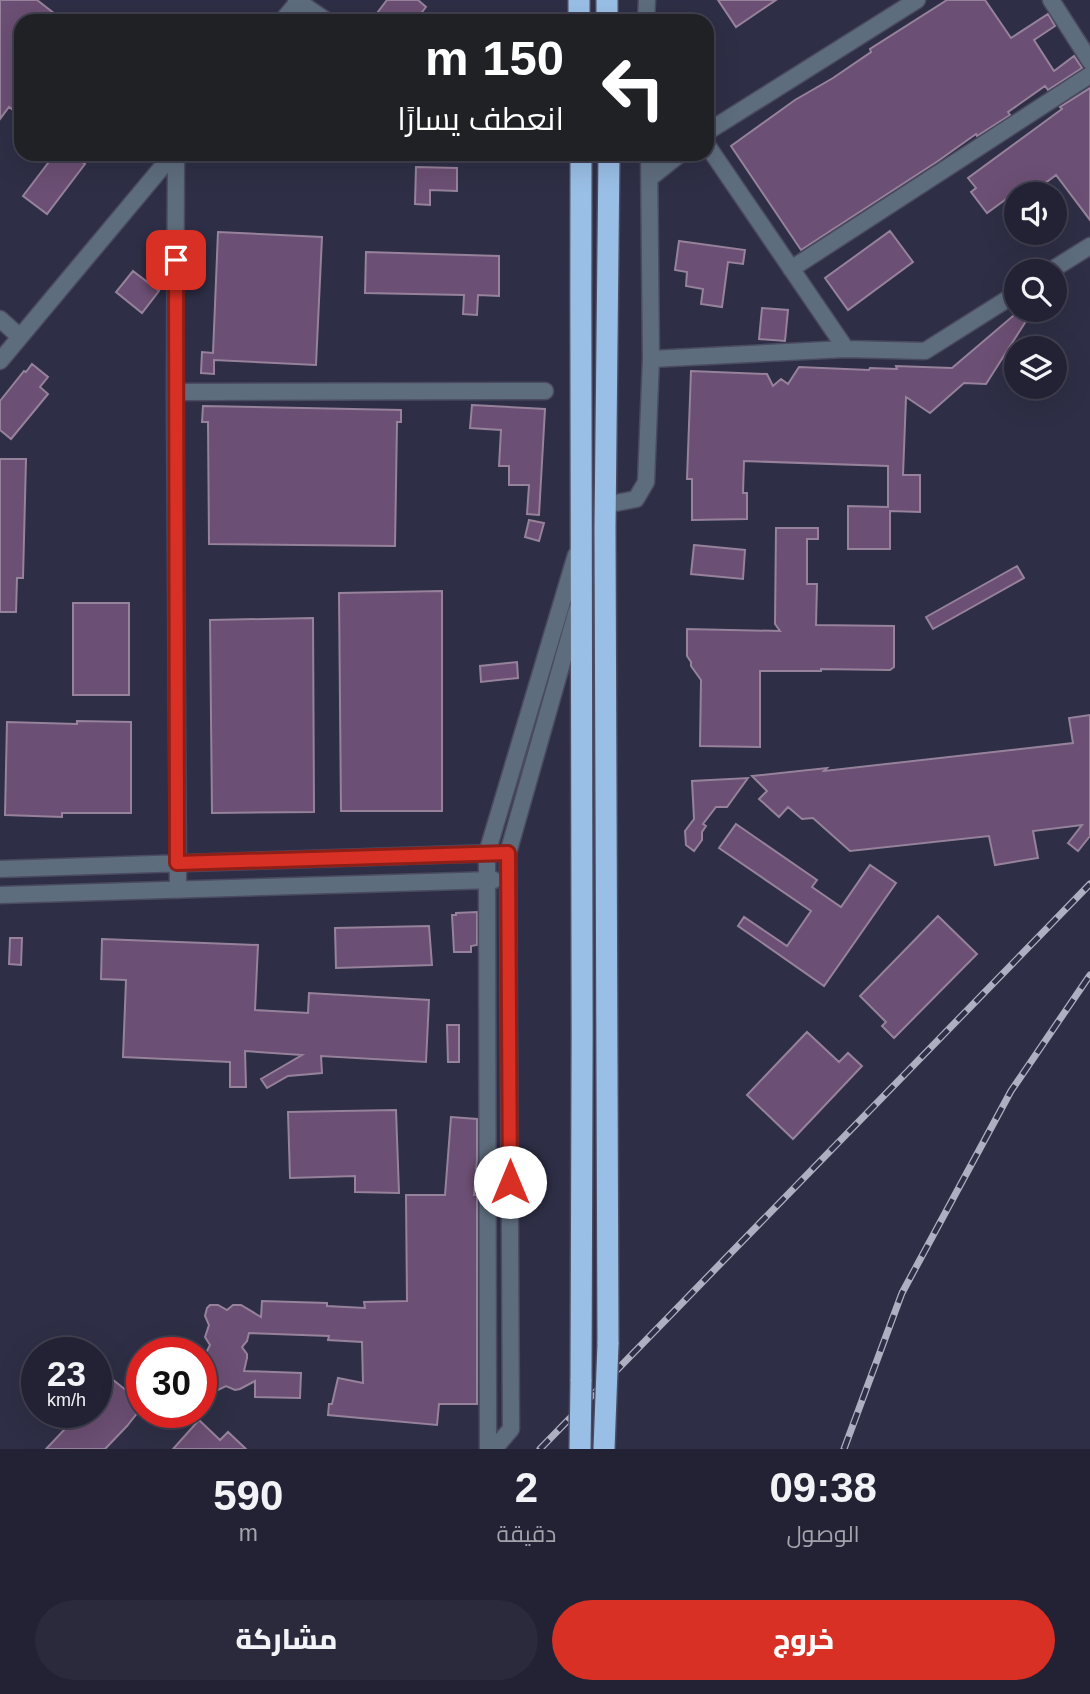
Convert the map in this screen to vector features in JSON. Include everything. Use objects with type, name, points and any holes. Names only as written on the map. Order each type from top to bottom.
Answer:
[{"type":"highway","points":[[580,161],[580,1449]]},
{"type":"highway","points":[[604,1449],[608,1344],[605,505],[609,161]]},
{"type":"street","points":[[714,128],[917,0]]},
{"type":"street","points":[[1051,0],[1090,61]]},
{"type":"street","points":[[297,1],[316,14]]},
{"type":"street","points":[[791,269],[1090,75]]},
{"type":"street","points":[[714,155],[846,349]]},
{"type":"street","points":[[0,361],[168,161]]},
{"type":"street","points":[[174,161],[178,890]]},
{"type":"street","points":[[605,505],[636,499],[646,482],[651,359],[649,161]]},
{"type":"street","points":[[650,178],[671,161]]},
{"type":"street","points":[[1067,260],[1090,246]]},
{"type":"street","points":[[651,359],[846,349],[925,351],[1004,301]]},
{"type":"street","points":[[0,319],[20,337]]},
{"type":"street","points":[[175,392],[545,391]]},
{"type":"street","points":[[491,1449],[487,853],[580,543]]},
{"type":"street","points":[[491,1449],[511,1429],[508,853],[580,596]]},
{"type":"street","points":[[0,869],[508,853]]},
{"type":"street","points":[[0,895],[508,880]]},
{"type":"building","points":[[0,0],[37,0],[55,14],[14,14],[14,111],[9,107],[0,119]]},
{"type":"building","points":[[387,0],[418,0],[426,7],[420,14],[376,14]]},
{"type":"building","points":[[718,0],[776,0],[736,27]]},
{"type":"building","points":[[947,0],[985,0],[1011,38],[1048,14],[1055,26],[1034,40],[1054,71],[1074,56],[1082,68],[1048,90],[1045,86],[1008,112],[1010,115],[977,136],[976,134],[801,250],[731,146],[795,100],[871,52],[870,49]]},
{"type":"building","points":[[1090,88],[1090,220],[1067,190],[1067,182],[1061,182],[1056,175],[1047,182],[1004,182],[1004,201],[987,213],[971,192],[976,188],[968,178],[1062,109],[1060,107]]},
{"type":"building","points":[[50,161],[81,161],[85,164],[47,214],[23,196]]},
{"type":"building","points":[[416,167],[457,168],[457,191],[430,190],[430,205],[415,204]]},
{"type":"building","points":[[890,231],[913,262],[848,310],[825,278]]},
{"type":"building","points":[[218,232],[322,237],[316,365],[214,360],[214,374],[201,373],[202,352],[213,353]]},
{"type":"building","points":[[679,241],[745,250],[743,264],[728,262],[722,307],[701,304],[703,289],[686,286],[687,272],[675,270]]},
{"type":"building","points":[[366,252],[499,256],[499,296],[478,295],[477,315],[463,314],[464,295],[365,293]]},
{"type":"building","points":[[133,271],[159,291],[142,313],[116,292]]},
{"type":"building","points":[[762,308],[788,310],[785,341],[759,339]]},
{"type":"building","points":[[1006,322],[1025,322],[1016,336],[1004,336],[1004,356],[986,384],[964,383],[930,413],[906,397],[903,475],[920,475],[920,512],[890,511],[890,549],[848,549],[848,506],[888,507],[888,466],[744,461],[743,493],[747,493],[747,519],[692,520],[692,479],[687,479],[691,371],[767,374],[773,386],[781,379],[788,384],[799,367],[869,370],[897,369],[896,366],[952,368]]},
{"type":"building","points":[[32,364],[48,377],[40,387],[48,394],[11,439],[0,430],[0,401]]},
{"type":"building","points":[[472,405],[545,409],[539,515],[527,514],[529,485],[509,485],[509,466],[499,466],[501,430],[470,428]]},
{"type":"building","points":[[203,406],[401,410],[401,422],[397,422],[395,546],[209,544],[208,422],[202,422]]},
{"type":"building","points":[[0,459],[26,459],[23,578],[17,578],[16,612],[0,612]]},
{"type":"building","points":[[529,520],[544,523],[539,541],[525,537]]},
{"type":"building","points":[[776,528],[818,528],[818,539],[807,539],[807,584],[817,584],[816,625],[894,626],[894,667],[890,670],[760,671],[760,747],[700,746],[701,680],[687,656],[687,629],[780,631],[775,624]]},
{"type":"building","points":[[694,545],[745,550],[743,579],[691,574]]},
{"type":"building","points":[[1017,566],[1024,578],[933,629],[926,617]]},
{"type":"building","points":[[442,591],[442,811],[341,811],[339,593]]},
{"type":"building","points":[[73,603],[129,603],[129,695],[73,695]]},
{"type":"building","points":[[313,618],[314,812],[212,813],[210,620]]},
{"type":"building","points":[[517,662],[518,678],[481,682],[480,666]]},
{"type":"building","points":[[1090,715],[1090,836],[1078,851],[1068,843],[1082,825],[1033,831],[1038,858],[995,865],[989,836],[850,851],[813,818],[802,819],[788,807],[779,817],[759,799],[767,791],[752,776],[827,768],[824,771],[1073,743],[1069,718]]},
{"type":"building","points":[[77,721],[131,722],[131,813],[62,813],[62,817],[5,815],[7,722],[77,724]]},
{"type":"building","points":[[748,778],[727,807],[716,807],[703,824],[706,826],[702,832],[702,840],[694,851],[686,845],[685,831],[694,819],[692,781]]},
{"type":"building","points":[[736,824],[817,880],[812,887],[841,907],[870,865],[896,883],[824,986],[738,926],[744,917],[787,946],[811,911],[719,848]]},
{"type":"building","points":[[477,912],[477,945],[471,946],[471,952],[454,952],[452,915]]},
{"type":"building","points":[[938,916],[977,954],[894,1038],[882,1026],[886,1022],[860,996]]},
{"type":"building","points":[[429,926],[432,965],[336,968],[335,928]]},
{"type":"building","points":[[10,938],[22,938],[21,965],[9,964]]},
{"type":"building","points":[[102,939],[258,945],[255,1010],[308,1013],[309,993],[429,1000],[426,1062],[321,1056],[322,1073],[288,1076],[267,1088],[261,1079],[302,1055],[245,1051],[246,1087],[230,1087],[230,1062],[123,1057],[126,980],[101,979]]},
{"type":"building","points":[[447,1025],[459,1025],[459,1062],[448,1062]]},
{"type":"building","points":[[807,1032],[839,1062],[848,1053],[862,1066],[793,1139],[747,1095]]},
{"type":"building","points":[[396,1110],[399,1193],[355,1192],[355,1176],[290,1178],[288,1112]]},
{"type":"building","points":[[451,1117],[477,1119],[474,1195],[477,1195],[477,1404],[439,1404],[437,1425],[328,1415],[338,1378],[363,1383],[362,1342],[328,1340],[329,1336],[249,1333],[242,1347],[247,1354],[244,1371],[301,1373],[300,1398],[255,1397],[255,1381],[240,1389],[226,1386],[217,1390],[217,1337],[205,1337],[209,1325],[205,1316],[210,1305],[218,1305],[227,1310],[233,1305],[241,1305],[261,1317],[262,1301],[327,1303],[327,1306],[365,1308],[364,1302],[407,1301],[406,1195],[445,1195]]},
{"type":"building","points":[[112,1379],[126,1390],[126,1427],[105,1449],[46,1449],[66,1428],[112,1428]]},
{"type":"building","points":[[192,1428],[207,1428],[220,1440],[228,1432],[246,1449],[173,1449]]},
{"type":"railway","points":[[540,1449],[1090,884]]},
{"type":"railway","points":[[844,1449],[902,1293],[1011,1091],[1090,975]]},
{"type":"route","points":[[176,260],[177,863],[508,853],[510,1182]]}]
